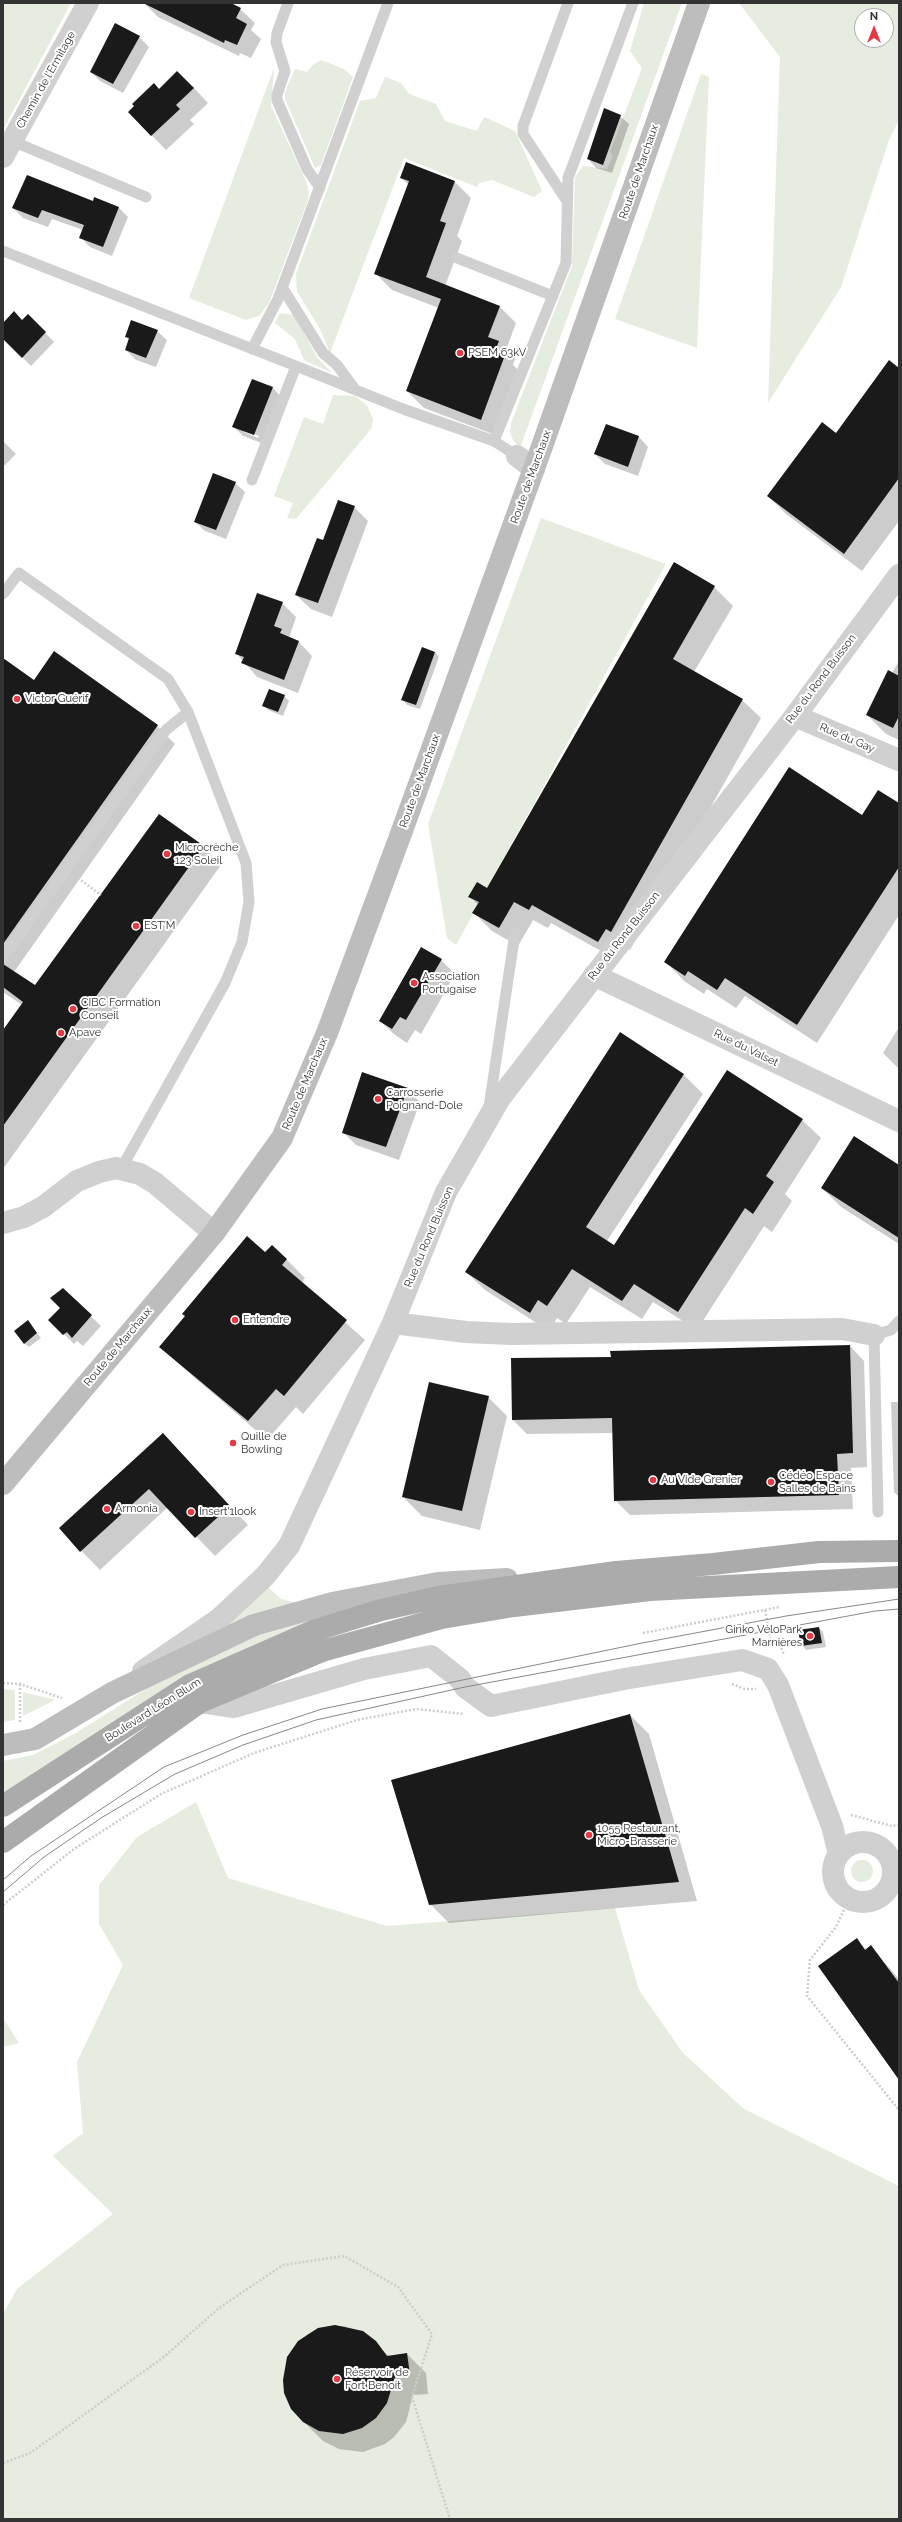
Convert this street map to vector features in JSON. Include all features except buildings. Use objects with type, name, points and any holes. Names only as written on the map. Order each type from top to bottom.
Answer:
[{"type":"main road","name":"Route de Marchaux","points":[[3,1484],[214,1233],[282,1138],[327,1033],[526,463],[699,3]]},
{"type":"main road","name":"Boulevard Léon Blum","points":[[3,1806],[190,1685],[313,1630],[381,1610],[439,1597],[616,1572],[713,1564],[819,1552],[899,1551]]},
{"type":"main road","points":[[3,1745],[35,1739],[112,1693],[254,1625],[332,1603],[438,1583],[616,1572]]},
{"type":"main road","points":[[3,1842],[200,1702],[322,1652],[442,1618],[514,1606],[650,1590],[899,1577]]},
{"type":"main road","name":"Boulevard Léon Blum","points":[[3,1821],[149,1728],[200,1702]]},
{"type":"street","name":"Chemin de l'Ermitage","points":[[7,149],[88,3]]},
{"type":"street","name":"Rue du Rond Buisson","points":[[112,1693],[219,1619],[264,1576],[289,1546],[393,1323],[446,1192],[500,1098],[795,716],[899,575]]},
{"type":"street","name":"Rue du Gay","points":[[795,716],[899,760]]},
{"type":"street","name":"Rue du Valset","points":[[594,975],[899,1121]]},
{"type":"street","points":[[3,1223],[24,1217],[42,1207],[77,1181],[99,1172],[121,1169],[140,1174],[156,1183],[214,1233]]},
{"type":"street","points":[[393,1323],[466,1332],[511,1334],[842,1329],[874,1335]]},
{"type":"street","points":[[200,1702],[234,1707],[364,1669],[431,1656],[460,1679],[465,1687],[491,1706],[624,1679],[742,1660],[768,1669],[778,1685],[832,1826],[839,1854]]},
{"type":"street","points":[[868,1843],[882,1849],[895,1859],[892,1880],[883,1895],[867,1902],[849,1899],[837,1887],[833,1870],[839,1854],[853,1844],[868,1843]]},
{"type":"lane","points":[[288,3],[276,33],[276,42],[285,71],[277,95],[277,100],[307,169],[320,188]]},
{"type":"lane","points":[[252,349],[282,287],[388,3]]},
{"type":"lane","points":[[567,201],[523,134],[523,126],[568,3]]},
{"type":"lane","points":[[494,441],[566,263],[568,178],[633,3]]},
{"type":"lane","points":[[7,149],[146,196]]},
{"type":"lane","points":[[3,251],[355,389],[494,441],[526,463]]},
{"type":"lane","points":[[457,258],[553,296]]},
{"type":"lane","points":[[282,287],[323,353],[337,365],[355,389]]},
{"type":"lane","points":[[252,480],[296,366]]},
{"type":"lane","points":[[3,594],[19,573],[168,679],[188,712],[246,863],[249,902],[242,942],[225,983],[121,1169]]},
{"type":"lane","points":[[3,957],[166,730],[188,712]]},
{"type":"lane","points":[[486,1122],[515,934]]},
{"type":"lane","points":[[878,1512],[874,1335],[891,1330],[899,1321]]},
{"type":"path","points":[[66,869],[101,895]]},
{"type":"path","points":[[643,1632],[780,1607]]},
{"type":"path","points":[[765,1610],[771,1641]]},
{"type":"path","points":[[728,1682],[745,1689],[764,1688]]},
{"type":"path","points":[[3,1683],[20,1684],[64,1698]]},
{"type":"path","points":[[20,1684],[20,1727]]},
{"type":"path","points":[[3,1905],[74,1849],[161,1794],[254,1752],[357,1720],[416,1709],[469,1714]]},
{"type":"path","points":[[848,1815],[892,1826],[899,1825]]},
{"type":"path","points":[[849,1899],[836,1927],[810,1960],[807,1996],[899,2110]]},
{"type":"path","points":[[3,2463],[30,2453],[74,2422],[165,2356],[219,2308],[283,2265],[344,2256],[398,2287],[432,2334],[412,2397],[450,2519]]},
{"type":"shaded area","points":[[3,3],[71,3],[3,130]]},
{"type":"shaded area","points":[[644,3],[682,3],[520,448],[513,440],[510,432],[511,423],[572,266],[575,177],[583,166],[607,169],[613,156],[610,152],[642,68],[630,51]]},
{"type":"shaded area","points":[[739,3],[899,3],[899,120],[889,140],[841,287],[768,403],[780,57]]},
{"type":"shaded area","points":[[321,60],[344,69],[353,77],[321,165],[315,168],[285,99],[285,92],[295,69],[307,72],[313,65]]},
{"type":"shaded area","points":[[274,68],[271,106],[306,181],[309,192],[308,200],[269,303],[259,316],[246,320],[189,298]]},
{"type":"shaded area","points":[[701,74],[709,77],[697,348],[615,319]]},
{"type":"shaded area","points":[[385,77],[401,83],[409,94],[436,104],[445,121],[477,131],[484,117],[515,131],[542,191],[534,197],[492,180],[479,183],[477,187],[404,158],[330,353],[319,327],[297,292],[296,274],[360,101],[376,98]]},
{"type":"shaded area","points":[[280,313],[294,315],[317,357],[332,373],[304,360],[295,339],[275,323]]},
{"type":"shaded area","points":[[333,395],[355,396],[367,405],[373,419],[371,429],[296,519],[287,518],[293,503],[274,496],[304,417],[323,424]]},
{"type":"shaded area","points":[[541,518],[666,564],[456,945],[447,938],[428,824]]},
{"type":"shaded area","points":[[268,1587],[281,1599],[297,1603],[215,1634]]},
{"type":"shaded area","points":[[357,1611],[3,1798],[3,1761],[33,1755],[76,1733],[160,1680],[265,1629]]},
{"type":"shaded area","points":[[3,1689],[15,1690],[15,1720],[3,1722]]},
{"type":"shaded area","points":[[23,1692],[55,1700],[23,1716]]},
{"type":"shaded area","points":[[196,1802],[228,1878],[387,1926],[615,1908],[639,1990],[683,2053],[744,2109],[899,2186],[899,2519],[3,2519],[3,2314],[17,2289],[113,2214],[53,2156],[83,2133],[77,2062],[123,1965],[99,1924],[99,1885],[137,1837]]},
{"type":"shaded area","points":[[862,1860],[870,1863],[873,1871],[870,1879],[862,1882],[854,1879],[851,1871],[854,1863]]},
{"type":"shaded area","points":[[3,2018],[19,2043],[3,2047]]},
{"type":"tram line","points":[[3,1880],[31,1856],[164,1767],[243,1735],[322,1709],[642,1643],[786,1616],[899,1599]]},
{"type":"tram line","points":[[3,1892],[44,1857],[101,1818],[175,1774],[243,1745],[316,1720],[465,1687],[875,1611],[899,1609]]},
{"type":"place","name":"PSEM 63kV","points":[[460,353]]},
{"type":"place","name":"Victor Guérif","points":[[17,699]]},
{"type":"place","name":"Microcrèche 123 Soleil","points":[[167,854]]},
{"type":"place","name":"EST’M","points":[[136,926]]},
{"type":"place","name":"Association Portugaise","points":[[414,983]]},
{"type":"place","name":"CIBC Formation Conseil","points":[[73,1009]]},
{"type":"place","name":"Apave","points":[[61,1033]]},
{"type":"place","name":"Carrosserie Poignand-Dole","points":[[378,1099]]},
{"type":"place","name":"Entendre","points":[[235,1320]]},
{"type":"place","name":"Quille de Bowling","points":[[233,1443]]},
{"type":"place","name":"Au Vide Grenier","points":[[653,1480]]},
{"type":"place","name":"Cédéo Espace Salles de Bains","points":[[771,1482]]},
{"type":"place","name":"Armonia","points":[[107,1509]]},
{"type":"place","name":"Insert'1look","points":[[191,1512]]},
{"type":"place","name":"Ginko VéloPark Marnières","points":[[810,1636]]},
{"type":"place","name":"1055 Restaurant, Micro-Brasserie","points":[[589,1835]]},
{"type":"place","name":"Réservoir de Fort Benoit","points":[[337,2379]]}]
